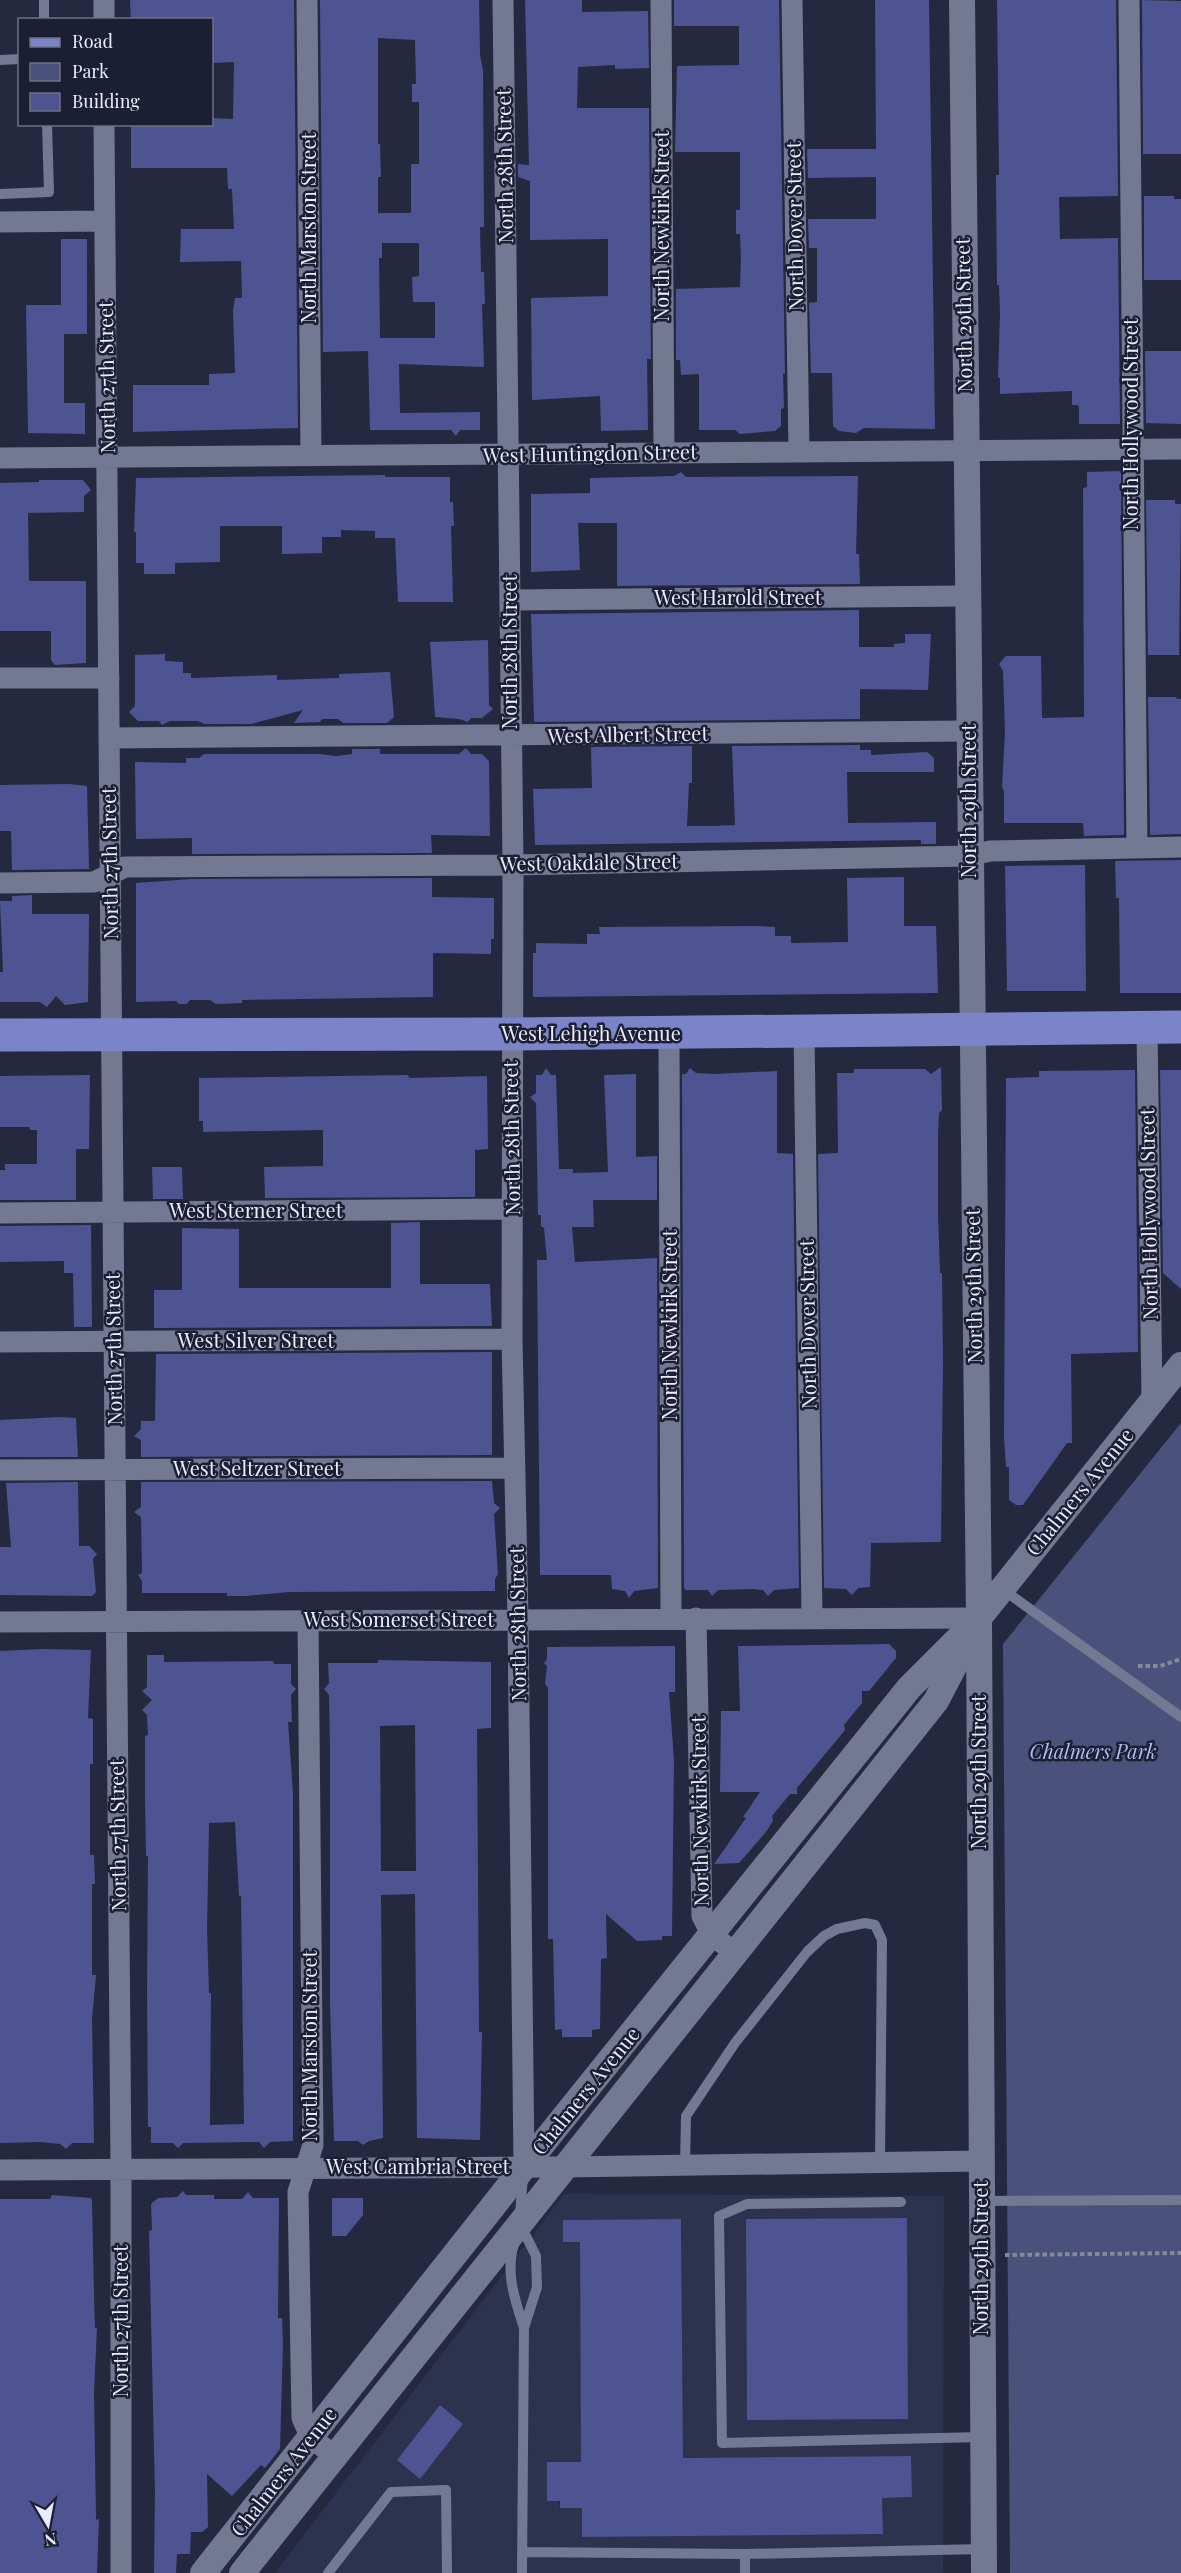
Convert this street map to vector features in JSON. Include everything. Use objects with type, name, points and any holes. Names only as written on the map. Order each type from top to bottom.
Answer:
[{"type":"main road","name":"West Lehigh Avenue","points":[[0,1035],[511,1034],[1181,1028]]},
{"type":"street","points":[[104,0],[104,18]]},
{"type":"street","name":"North Marston Street","points":[[307,0],[311,456]]},
{"type":"street","name":"North 28th Street","points":[[503,0],[513,865],[512,1339],[518,1619],[524,2167]]},
{"type":"street","name":"North Newkirk Street","points":[[661,0],[664,453]]},
{"type":"street","name":"North Dover Street","points":[[792,0],[799,452]]},
{"type":"street","name":"North 29th Street","points":[[962,0],[970,1030],[979,1618],[980,2161],[984,2561]]},
{"type":"street","name":"North Hollywood Street","points":[[1129,0],[1131,449],[1137,848]]},
{"type":"street","name":"North 27th Street","points":[[104,126],[112,1034],[111,1212],[116,1470],[121,2169],[121,2573]]},
{"type":"street","points":[[0,222],[104,221]]},
{"type":"street","name":"West Huntingdon Street","points":[[0,458],[1181,449]]},
{"type":"street","name":"West Harold Street","points":[[510,600],[967,596]]},
{"type":"street","points":[[0,678],[109,678]]},
{"type":"street","name":"West Albert Street","points":[[109,738],[486,733],[510,736],[968,731]]},
{"type":"street","name":"West Oakdale Street","points":[[0,883],[94,882],[126,867],[513,865],[969,856],[990,851],[1181,847]]},
{"type":"street","name":"North Hollywood Street","points":[[1147,1027],[1152,1401]]},
{"type":"street","name":"North Dover Street","points":[[804,1031],[812,1617]]},
{"type":"street","name":"North Newkirk Street","points":[[669,1033],[671,1618]]},
{"type":"street","name":"West Sterner Street","points":[[0,1213],[513,1209]]},
{"type":"street","name":"West Silver Street","points":[[0,1342],[512,1339]]},
{"type":"street","name":"Chalmers Avenue","points":[[203,2573],[524,2167],[909,1688],[979,1618],[1181,1365]]},
{"type":"street","name":"West Seltzer Street","points":[[0,1470],[515,1468]]},
{"type":"street","name":"North Newkirk Street","points":[[696,1618],[702,1916],[712,1935],[735,1953]]},
{"type":"street","name":"Chalmers Avenue","points":[[242,2573],[936,1701],[979,1618]]},
{"type":"street","name":"West Somerset Street","points":[[0,1622],[979,1618]]},
{"type":"street","name":"North Marston Street","points":[[308,1620],[313,2145],[304,2167],[298,2192],[302,2418],[311,2438]]},
{"type":"street","name":"West Cambria Street","points":[[0,2170],[565,2167],[980,2161]]},
{"type":"street","points":[[311,2438],[335,2456]]},
{"type":"lane","points":[[44,0],[45,18]]},
{"type":"lane","points":[[0,60],[18,59]]},
{"type":"lane","points":[[0,194],[49,192],[47,126]]},
{"type":"lane","points":[[1002,1589],[1124,1674],[1181,1717]]},
{"type":"lane","points":[[685,2165],[686,2116],[735,2043],[807,1952],[824,1935],[837,1929],[865,1923],[875,1925],[882,1940],[880,2162]]},
{"type":"lane","points":[[524,2167],[519,2224],[510,2255],[511,2289],[524,2328]]},
{"type":"lane","points":[[981,2201],[1181,2200]]},
{"type":"lane","points":[[901,2202],[747,2204],[719,2216],[722,2443],[983,2437]]},
{"type":"lane","points":[[519,2224],[536,2256],[537,2287],[524,2328],[522,2573]]},
{"type":"lane","points":[[328,2573],[391,2492],[446,2490],[447,2573]]},
{"type":"lane","points":[[522,2552],[745,2554],[984,2561]]},
{"type":"lane","points":[[745,2554],[746,2573]]},
{"type":"path","points":[[1124,1674],[1137,1666],[1166,1665],[1181,1659]]},
{"type":"path","points":[[981,2255],[1181,2253]]},
{"type":"shaded area","points":[[564,2194],[944,2196],[943,2573],[275,2573]],"holes":[[[907,2218],[908,2419],[747,2420],[746,2219]],[[681,2219],[683,2458],[911,2456],[911,2497],[582,2500],[568,2508],[560,2508],[547,2462],[581,2462],[580,2242],[563,2242],[563,2220]],[[440,2405],[463,2424],[420,2478],[397,2460]],[[882,2499],[882,2534],[582,2536],[582,2502]]]},
{"type":"green space","name":"Chalmers Park","points":[[1181,1423],[1181,2573],[1010,2573],[1003,1644]]},
{"type":"building","points":[[130,0],[294,0],[298,428],[133,432],[133,385],[209,385],[209,374],[235,373],[233,310],[235,298],[242,298],[241,261],[180,262],[181,229],[234,229],[232,189],[228,189],[227,168],[131,168],[131,126],[213,126],[213,118],[233,119],[234,62],[213,63],[213,18],[131,18]]},
{"type":"building","points":[[320,0],[479,0],[480,55],[483,71],[484,227],[480,227],[481,272],[484,272],[485,304],[482,304],[484,367],[399,364],[400,413],[480,412],[480,430],[460,430],[456,436],[451,430],[370,430],[368,351],[323,352]],"holes":[[[378,38],[415,40],[416,84],[412,84],[412,102],[419,102],[419,164],[411,164],[411,213],[378,213],[378,177],[381,177],[380,144],[378,144]],[[382,243],[419,243],[419,276],[412,277],[413,302],[435,302],[435,338],[380,338],[379,258],[382,258]]]},
{"type":"building","points":[[525,0],[582,0],[582,12],[648,11],[649,68],[615,69],[615,65],[578,67],[577,108],[649,108],[651,359],[647,359],[648,430],[601,431],[600,396],[532,400],[531,298],[608,296],[608,239],[530,240],[530,181],[518,177],[518,164],[529,165]]},
{"type":"building","points":[[674,0],[779,0],[785,374],[783,374],[784,408],[781,409],[781,426],[775,431],[740,434],[735,430],[699,430],[699,374],[681,375],[680,360],[676,360],[676,289],[740,287],[741,258],[740,234],[736,234],[736,210],[740,210],[740,152],[675,152],[677,66],[739,65],[739,26],[674,26]]},
{"type":"building","points":[[875,0],[929,0],[935,429],[864,428],[856,433],[839,431],[833,426],[832,373],[811,373],[809,303],[817,302],[817,248],[809,248],[808,219],[876,219],[876,177],[808,178],[807,149],[876,149]]},
{"type":"building","points":[[997,0],[1116,0],[1118,196],[1059,197],[1060,239],[1118,238],[1120,424],[1079,424],[1079,408],[1078,405],[1072,405],[1072,391],[1000,394],[996,175],[999,175]]},
{"type":"building","points":[[1142,0],[1181,1],[1181,154],[1143,154]]},
{"type":"building","points":[[1144,196],[1174,196],[1174,199],[1181,199],[1181,280],[1144,280]]},
{"type":"building","points":[[61,239],[87,239],[87,334],[64,334],[64,403],[85,403],[85,434],[28,433],[26,305],[61,305]]},
{"type":"building","points":[[1145,351],[1181,351],[1181,424],[1146,423]]},
{"type":"building","points":[[1121,471],[1124,835],[1084,836],[1083,823],[1004,823],[1002,787],[1005,732],[1003,671],[999,664],[1006,656],[1041,656],[1042,718],[1084,717],[1083,488],[1087,487],[1087,472]]},
{"type":"building","points":[[681,472],[686,477],[858,476],[856,554],[859,554],[860,584],[617,586],[617,523],[578,523],[580,570],[531,572],[531,494],[590,493],[590,478],[674,476]]},
{"type":"building","points":[[385,475],[385,477],[450,477],[450,502],[453,502],[454,526],[451,526],[453,602],[398,602],[395,538],[375,538],[375,531],[341,530],[341,537],[322,537],[322,553],[282,554],[282,526],[220,526],[220,562],[175,563],[175,574],[144,574],[144,563],[136,563],[136,532],[134,532],[136,478]]},
{"type":"building","points":[[39,480],[83,480],[91,490],[84,496],[84,512],[28,513],[29,581],[86,581],[86,663],[55,665],[51,660],[51,631],[0,631],[0,483],[39,482]]},
{"type":"building","points":[[1146,500],[1175,500],[1175,504],[1181,504],[1179,655],[1148,655]]},
{"type":"building","points":[[859,610],[859,647],[894,647],[894,644],[905,643],[905,634],[931,634],[928,690],[860,689],[860,719],[534,722],[531,614]]},
{"type":"building","points":[[488,640],[489,705],[493,709],[482,718],[471,718],[468,722],[435,717],[430,642]]},
{"type":"building","points":[[165,654],[165,661],[183,662],[183,673],[191,673],[191,678],[277,675],[277,680],[339,678],[339,674],[390,672],[394,717],[387,723],[343,723],[338,719],[322,719],[320,722],[294,723],[303,710],[251,724],[170,721],[162,725],[159,721],[138,721],[129,712],[135,706],[135,655]]},
{"type":"building","points":[[1148,697],[1181,699],[1181,834],[1150,835]]},
{"type":"building","points":[[860,745],[860,750],[871,750],[871,755],[927,752],[934,758],[934,772],[847,772],[848,823],[936,822],[936,844],[921,844],[921,840],[535,845],[533,789],[592,788],[591,747],[692,746],[692,783],[689,783],[687,826],[712,826],[735,825],[732,746]]},
{"type":"building","points":[[466,748],[471,754],[482,754],[489,761],[490,836],[431,835],[432,853],[192,854],[192,838],[136,839],[135,762],[186,763],[186,758],[199,758],[204,754],[336,756],[352,754],[352,749],[380,749],[380,754],[459,754]]},
{"type":"building","points":[[0,785],[87,786],[89,869],[12,870],[11,831],[0,831]]},
{"type":"building","points":[[1181,860],[1181,993],[1120,993],[1119,898],[1116,898],[1115,861]]},
{"type":"building","points":[[1085,865],[1086,991],[1007,991],[1005,866]]},
{"type":"building","points":[[904,877],[904,926],[936,926],[938,993],[533,997],[533,953],[536,953],[536,943],[587,944],[587,934],[600,934],[599,927],[759,926],[775,927],[775,936],[791,936],[791,943],[848,942],[847,878]]},
{"type":"building","points":[[432,878],[432,897],[494,898],[494,939],[491,939],[491,954],[433,953],[433,997],[242,1000],[242,1003],[216,1004],[210,1000],[190,1000],[187,1004],[179,1004],[176,1001],[136,1002],[136,883],[192,879]]},
{"type":"building","points":[[32,895],[32,914],[89,914],[88,1002],[65,1005],[56,996],[47,1007],[40,1002],[0,1002],[0,972],[3,972],[0,901],[12,901],[12,896]]},
{"type":"building","points":[[941,1067],[942,1110],[939,1113],[938,1135],[938,1213],[940,1273],[942,1273],[943,1361],[941,1542],[871,1543],[870,1587],[858,1588],[852,1595],[846,1589],[824,1588],[818,1154],[838,1153],[837,1073],[854,1073],[854,1069],[925,1069],[931,1074]]},
{"type":"building","points":[[546,1068],[551,1075],[556,1075],[559,1169],[573,1169],[573,1173],[608,1172],[604,1075],[636,1074],[636,1157],[657,1156],[657,1200],[593,1200],[594,1227],[572,1227],[575,1262],[657,1258],[658,1588],[634,1591],[629,1598],[625,1591],[612,1589],[611,1575],[540,1575],[537,1260],[547,1260],[544,1228],[541,1226],[541,1215],[538,1215],[536,1103],[530,1097],[536,1093],[536,1075],[542,1075]]},
{"type":"building","points":[[690,1068],[696,1073],[714,1074],[777,1071],[777,1153],[793,1154],[799,1588],[774,1590],[768,1596],[763,1590],[753,1589],[718,1590],[712,1596],[708,1590],[686,1590],[684,1588],[682,1074],[686,1074]]},
{"type":"building","points":[[1135,1070],[1138,1352],[1071,1354],[1072,1443],[1067,1443],[1023,1505],[1016,1505],[1009,1500],[1009,1467],[1006,1467],[1004,1437],[1006,1078],[1039,1077],[1039,1071]]},
{"type":"building","points":[[1160,1070],[1181,1070],[1181,1289],[1163,1273]]},
{"type":"building","points":[[90,1075],[89,1149],[76,1149],[76,1200],[0,1200],[0,1170],[5,1170],[5,1164],[37,1164],[37,1130],[30,1130],[30,1127],[0,1127],[0,1076]]},
{"type":"building","points":[[408,1075],[409,1078],[487,1076],[488,1149],[475,1150],[475,1197],[265,1198],[264,1167],[323,1166],[323,1130],[203,1132],[203,1121],[199,1121],[199,1078]]},
{"type":"building","points":[[152,1167],[182,1167],[183,1199],[153,1199]]},
{"type":"building","points":[[420,1222],[420,1284],[490,1284],[492,1326],[154,1328],[154,1290],[182,1290],[182,1228],[239,1229],[239,1288],[391,1288],[391,1223]]},
{"type":"building","points":[[91,1225],[92,1327],[74,1327],[73,1273],[64,1273],[64,1261],[0,1262],[0,1226]]},
{"type":"building","points":[[492,1352],[492,1455],[141,1457],[141,1440],[134,1436],[141,1429],[141,1421],[155,1421],[156,1354]]},
{"type":"building","points":[[76,1418],[78,1457],[0,1457],[0,1420]]},
{"type":"building","points":[[492,1481],[494,1503],[500,1508],[494,1514],[498,1574],[495,1579],[495,1591],[289,1592],[246,1596],[227,1596],[227,1593],[142,1593],[142,1581],[138,1575],[142,1573],[141,1517],[134,1512],[141,1507],[141,1482]]},
{"type":"building","points":[[78,1482],[79,1546],[89,1546],[97,1554],[93,1559],[96,1592],[92,1596],[0,1595],[0,1547],[11,1547],[6,1483]]},
{"type":"building","points":[[889,1644],[896,1651],[896,1658],[869,1691],[862,1691],[862,1703],[844,1725],[845,1730],[797,1788],[797,1794],[790,1794],[772,1816],[773,1821],[766,1832],[739,1863],[714,1864],[746,1818],[743,1817],[760,1792],[720,1792],[721,1711],[740,1711],[738,1646]]},
{"type":"building","points":[[675,1646],[675,1692],[669,1692],[674,1760],[672,1936],[662,1936],[662,1940],[637,1941],[606,1914],[607,1958],[601,1959],[600,2029],[592,2030],[592,2037],[562,2037],[562,2029],[555,2030],[553,1939],[548,1939],[548,1688],[545,1684],[547,1666],[544,1663],[547,1659],[547,1647]]},
{"type":"building","points":[[91,1650],[88,1718],[93,1719],[93,1764],[90,1764],[90,1855],[94,1855],[95,1884],[92,1884],[92,1975],[96,1975],[92,2019],[94,2143],[72,2143],[66,2149],[60,2144],[41,2142],[0,2143],[0,1651]]},
{"type":"building","points":[[147,1655],[164,1655],[164,1662],[273,1661],[274,1664],[291,1664],[291,1684],[296,1689],[291,1695],[292,1722],[288,1722],[293,1793],[293,2141],[270,2142],[264,2148],[259,2142],[183,2143],[178,2148],[173,2143],[151,2143],[151,2127],[148,2127],[148,1856],[146,1856],[145,1796],[145,1736],[148,1735],[147,1715],[142,1710],[152,1700],[142,1691],[147,1687]],"holes":[[[235,1822],[239,1896],[241,1896],[244,2124],[210,2125],[211,1993],[209,1993],[207,1928],[209,1823]]]},
{"type":"building","points":[[378,1660],[491,1662],[491,1728],[477,1729],[479,2032],[482,2032],[480,2140],[417,2138],[415,1894],[381,1895],[383,2138],[363,2145],[358,2141],[334,2141],[330,2003],[329,1695],[324,1689],[329,1683],[328,1663],[378,1663]],"holes":[[[415,1725],[416,1871],[381,1871],[380,1726]]]},
{"type":"building","points":[[183,2191],[186,2195],[214,2195],[214,2199],[242,2199],[248,2192],[253,2198],[279,2198],[278,2318],[282,2318],[283,2344],[280,2449],[265,2468],[261,2465],[232,2496],[207,2474],[208,2527],[202,2532],[191,2532],[190,2554],[177,2554],[176,2573],[154,2573],[155,2493],[149,2231],[152,2230],[151,2204],[158,2198],[177,2197]]},
{"type":"building","points":[[52,2195],[91,2198],[92,2201],[95,2328],[97,2328],[94,2392],[96,2520],[99,2519],[97,2573],[0,2573],[0,2199],[50,2199]]},
{"type":"building","points":[[332,2198],[363,2198],[363,2215],[346,2236],[332,2236]]},
{"type":"building","points":[[907,2218],[908,2419],[747,2420],[746,2219]]},
{"type":"building","points":[[681,2219],[683,2458],[911,2456],[912,2497],[882,2498],[883,2534],[582,2537],[582,2508],[560,2508],[560,2501],[547,2501],[547,2462],[581,2462],[580,2242],[563,2242],[563,2220]]},
{"type":"building","points":[[440,2405],[463,2424],[420,2479],[397,2460]]}]
